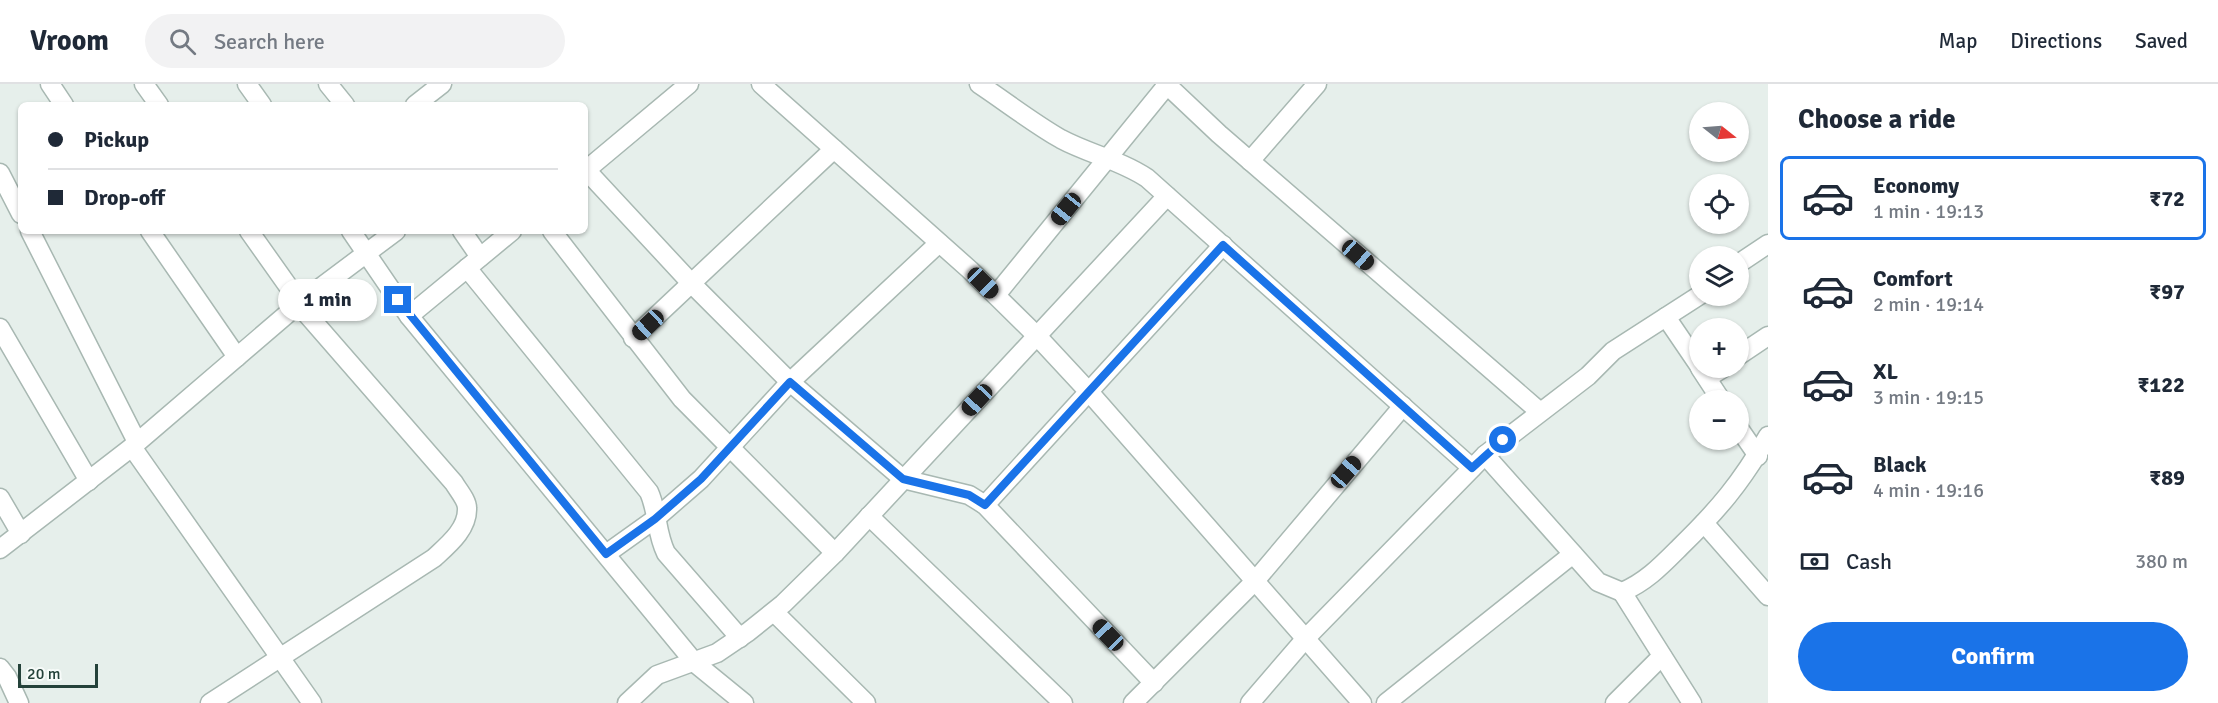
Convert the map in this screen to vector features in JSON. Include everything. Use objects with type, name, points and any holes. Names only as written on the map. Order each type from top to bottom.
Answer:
[{"type":"street","points":[[50,84],[62,102]]},
{"type":"street","points":[[144,84],[157,102]]},
{"type":"street","points":[[247,84],[260,102]]},
{"type":"street","points":[[328,84],[343,102]]},
{"type":"street","points":[[419,102],[442,84]]},
{"type":"street","points":[[588,169],[689,84]]},
{"type":"street","points":[[761,84],[996,295],[1037,336],[1090,393],[1362,703]]},
{"type":"street","points":[[979,84],[1060,138],[1137,171],[1403,406],[1478,461],[1573,554],[1598,582],[1622,592],[1692,703]]},
{"type":"street","points":[[996,295],[1167,84],[1250,161],[1539,411]]},
{"type":"street","points":[[1250,161],[1317,84]]},
{"type":"street","points":[[633,338],[834,149]]},
{"type":"street","points":[[0,173],[18,208]]},
{"type":"street","points":[[588,173],[692,284],[790,382],[903,479],[962,492],[985,505],[1154,683]]},
{"type":"street","points":[[627,703],[657,675],[695,663],[717,653],[774,612],[835,553],[1167,196]]},
{"type":"street","points":[[31,234],[135,445],[312,703]]},
{"type":"street","points":[[152,234],[237,357]]},
{"type":"street","points":[[210,703],[434,558],[452,541],[465,523],[467,506],[454,483],[299,305],[300,303],[251,234]]},
{"type":"street","points":[[353,234],[409,316],[695,663],[744,703]]},
{"type":"street","points":[[0,549],[135,445],[300,303],[392,234]]},
{"type":"street","points":[[463,234],[474,262],[649,492],[654,504],[659,539],[666,553],[740,638]]},
{"type":"street","points":[[409,316],[508,234]]},
{"type":"street","points":[[554,234],[662,376],[728,447],[835,553]]},
{"type":"street","points":[[606,554],[655,519],[701,479],[790,382],[939,243]]},
{"type":"street","points":[[1749,257],[1768,244]]},
{"type":"street","points":[[985,505],[1090,393],[1223,245]]},
{"type":"street","points":[[1250,703],[1306,638],[1478,461],[1539,411],[1588,376],[1613,351],[1689,302]]},
{"type":"street","points":[[1666,317],[1689,352]]},
{"type":"street","points":[[0,328],[88,481]]},
{"type":"street","points":[[1749,349],[1768,336]]},
{"type":"street","points":[[1133,703],[1255,581],[1403,406]]},
{"type":"street","points":[[1622,592],[1639,585],[1704,524],[1727,499],[1758,456],[1768,436]]},
{"type":"street","points":[[1749,443],[1758,456]]},
{"type":"street","points":[[0,498],[21,534]]},
{"type":"street","points":[[868,516],[1063,703]]},
{"type":"street","points":[[1704,524],[1768,596]]},
{"type":"street","points":[[1386,703],[1573,554]]},
{"type":"street","points":[[774,612],[866,703]]},
{"type":"street","points":[[1614,703],[1662,656]]},
{"type":"street","points":[[0,668],[7,676],[18,703]]},
{"type":"route","points":[[398,300],[606,554],[655,519],[701,479],[790,382],[903,479],[955,490],[985,505],[1090,393],[1223,245],[1472,468],[1503,440]]}]
